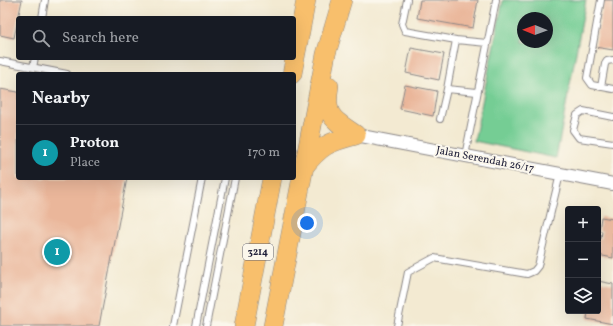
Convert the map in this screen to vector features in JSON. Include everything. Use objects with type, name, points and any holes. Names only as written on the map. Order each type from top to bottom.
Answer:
[{"type":"main road","points":[[296,53],[306,0]]},
{"type":"main road","name":"3214","points":[[273,326],[326,54],[342,0]]},
{"type":"main road","points":[[353,0],[330,81],[327,99],[328,111],[333,119],[356,135]]},
{"type":"main road","points":[[292,72],[295,60]]},
{"type":"main road","points":[[303,168],[313,156],[331,142],[356,135]]},
{"type":"main road","name":"3214","points":[[244,326],[272,180]]},
{"type":"street","name":"Jalan Serendah 26/17","points":[[356,135],[613,184]]},
{"type":"lane","points":[[42,16],[45,0]]},
{"type":"lane","points":[[408,0],[402,24],[405,32],[487,43]]},
{"type":"lane","points":[[465,156],[496,0]]},
{"type":"lane","points":[[601,0],[587,78],[592,85],[613,88]]},
{"type":"lane","points":[[440,119],[456,40]]},
{"type":"lane","points":[[33,67],[35,60]]},
{"type":"lane","points":[[601,87],[605,64],[607,61],[613,60]]},
{"type":"lane","points":[[0,61],[57,72]]},
{"type":"lane","points":[[447,89],[477,92]]},
{"type":"lane","points":[[613,117],[582,112],[577,115],[573,130],[578,138],[613,143]]},
{"type":"lane","points":[[397,326],[408,272],[434,258],[527,274],[534,272],[538,266],[560,174]]},
{"type":"lane","points":[[173,326],[202,180]]},
{"type":"lane","points":[[196,326],[225,180]]},
{"type":"lane","points":[[206,326],[235,180]]},
{"type":"green space","points":[[503,0],[586,0],[556,158],[474,141]]},
{"type":"building","points":[[0,0],[22,0],[19,16],[16,16],[14,38],[0,35]]},
{"type":"building","points":[[420,0],[478,0],[473,28],[417,18]]},
{"type":"building","points":[[604,0],[613,0],[613,50],[595,47]]},
{"type":"building","points":[[411,48],[444,54],[439,80],[406,73]]},
{"type":"building","points":[[405,85],[437,91],[433,116],[400,109]]},
{"type":"building","points":[[0,89],[16,92],[16,180],[127,180],[99,326],[0,326]]},
{"type":"building","points":[[601,217],[613,219],[613,258],[601,256]]},
{"type":"building","points":[[601,282],[613,284],[613,324],[587,319],[588,314],[601,314]]},
{"type":"place","name":"Proton","points":[[57,252]]}]
